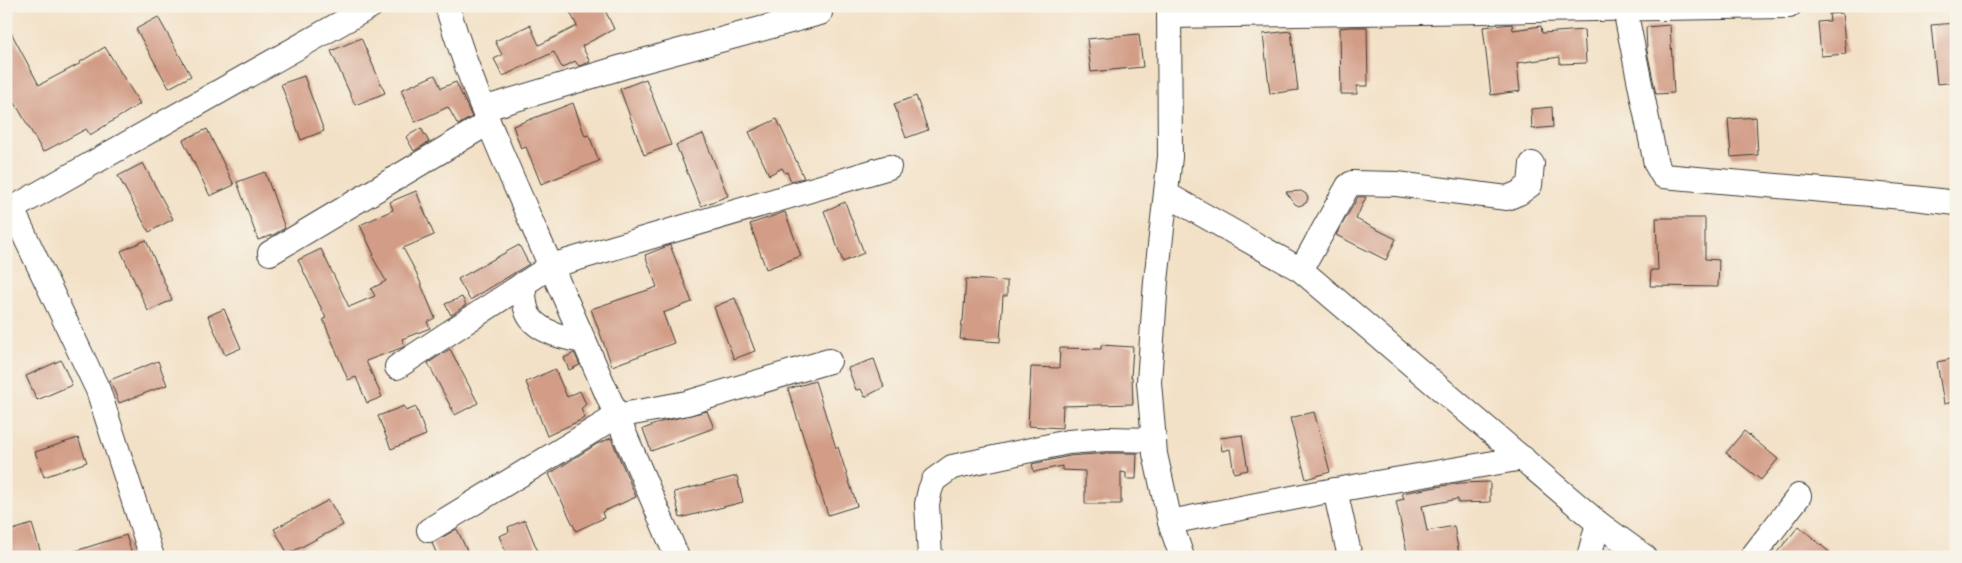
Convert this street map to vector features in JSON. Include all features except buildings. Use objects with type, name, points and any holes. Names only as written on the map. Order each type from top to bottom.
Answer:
[{"type":"street","points":[[152,557],[98,390],[9,211],[371,6]]},
{"type":"street","points":[[447,6],[459,48],[486,116],[618,416],[677,557]]},
{"type":"street","points":[[1182,557],[1170,522],[1156,454],[1149,382],[1156,281],[1170,157],[1169,11],[1625,9],[1789,6]]},
{"type":"street","points":[[1625,9],[1656,164],[1663,176],[1956,203]]},
{"type":"street","points":[[270,253],[486,116],[639,62],[820,13]]},
{"type":"street","points":[[1301,270],[1348,186],[1352,184],[1397,184],[1507,198],[1519,193],[1530,185],[1532,164]]},
{"type":"street","points":[[398,367],[551,266],[889,167]]},
{"type":"street","points":[[1166,194],[1301,270],[1598,523],[1645,557]]},
{"type":"street","points":[[523,284],[526,309],[534,322],[551,333],[584,341]]},
{"type":"street","points":[[429,530],[618,416],[687,403],[828,361]]},
{"type":"street","points":[[930,557],[927,504],[930,490],[934,480],[952,467],[1068,442],[1107,439],[1154,440]]},
{"type":"street","points":[[1170,522],[1334,490],[1523,458]]},
{"type":"street","points":[[1334,490],[1350,557]]},
{"type":"street","points":[[1752,557],[1799,496]]},
{"type":"street","points":[[1589,557],[1598,523]]}]
